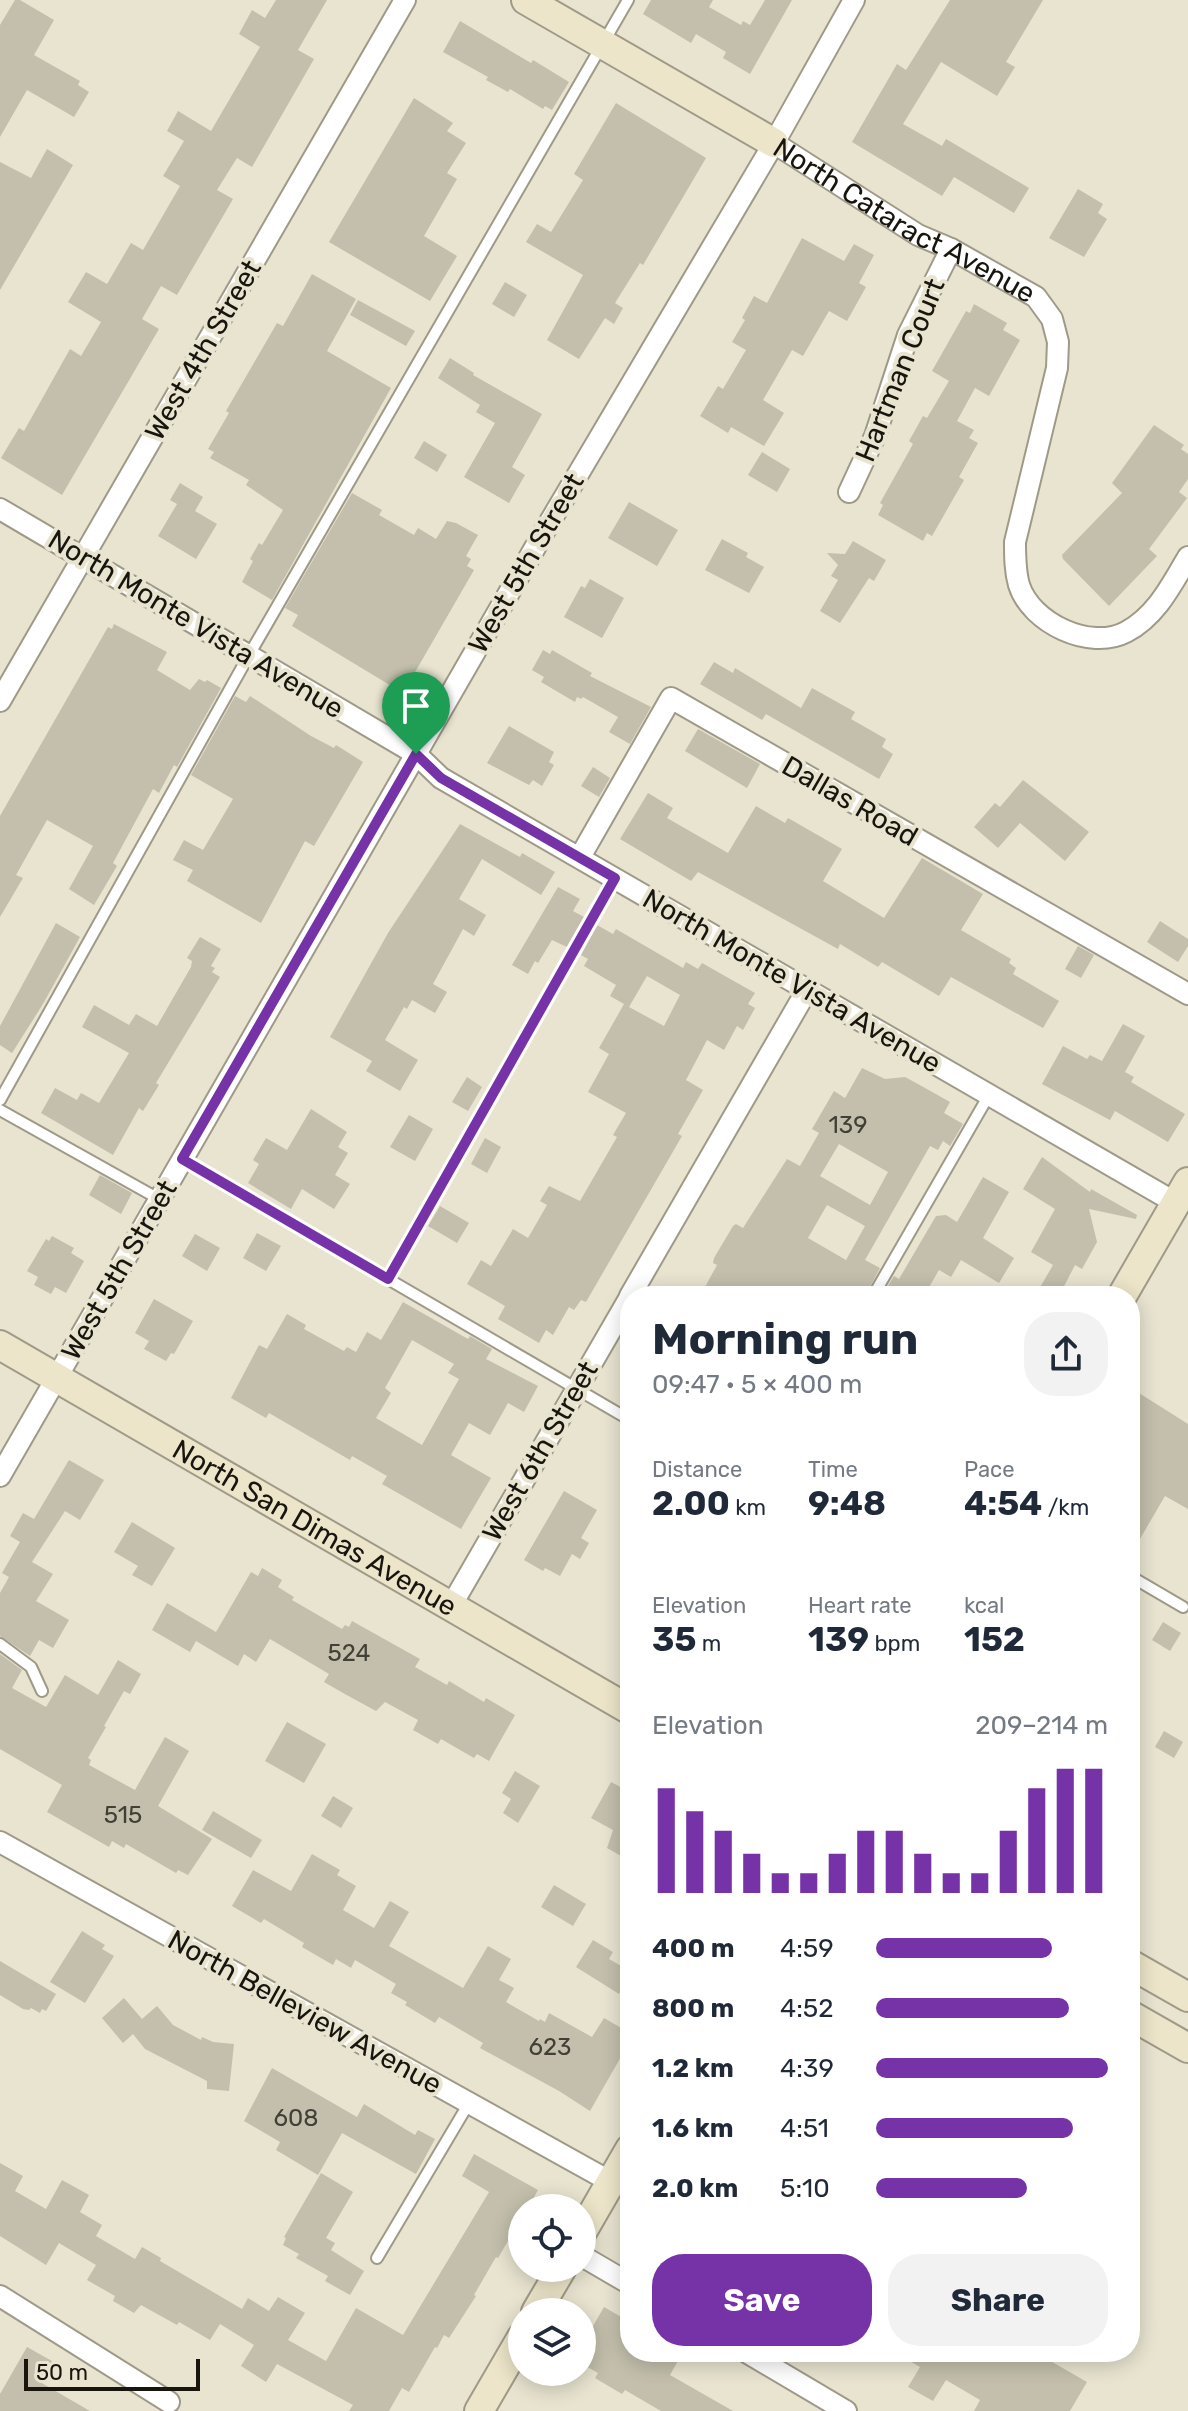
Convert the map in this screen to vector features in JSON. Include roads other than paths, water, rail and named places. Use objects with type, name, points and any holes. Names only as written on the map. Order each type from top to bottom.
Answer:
[{"type":"main road","name":"North Cataract Avenue","points":[[526,0],[774,143]]},
{"type":"main road","points":[[1128,1286],[1182,1193]]},
{"type":"main road","name":"North San Dimas Avenue","points":[[0,1345],[620,1703]]},
{"type":"main road","points":[[1140,1970],[1188,1997]]},
{"type":"main road","points":[[1140,2021],[1188,2048]]},
{"type":"main road","points":[[596,2208],[620,2166]]},
{"type":"main road","points":[[482,2410],[508,2363]]},
{"type":"street","name":"West 4th Street","points":[[0,701],[405,0]]},
{"type":"street","name":"West 5th Street","points":[[0,1476],[854,0]]},
{"type":"street","name":"North Cataract Avenue","points":[[774,143],[918,235],[951,249],[1036,297],[1052,319],[1058,342],[1057,368],[1015,542],[1015,565],[1020,587],[1042,617],[1060,629],[1089,638],[1123,634],[1145,620],[1166,596],[1188,557]]},
{"type":"street","name":"Hartman Court","points":[[849,492],[875,436],[908,335],[951,249]]},
{"type":"street","name":"North Monte Vista Avenue","points":[[0,509],[416,754],[441,778],[807,990],[989,1095],[1182,1193]]},
{"type":"street","name":"Dallas Road","points":[[580,857],[671,698],[1188,994]]},
{"type":"street","name":"West 6th Street","points":[[636,1286],[807,990]]},
{"type":"street","name":"West 6th Street","points":[[451,1606],[620,1313]]},
{"type":"street","name":"North Belleview Avenue","points":[[0,1842],[611,2182]]},
{"type":"street","points":[[596,2264],[620,2278]]},
{"type":"street","points":[[0,2296],[169,2402]]},
{"type":"street","points":[[763,2362],[846,2411]]},
{"type":"lane","points":[[0,1100],[249,655],[628,0]]},
{"type":"lane","points":[[388,1279],[615,878]]},
{"type":"lane","points":[[879,1286],[989,1095]]},
{"type":"lane","points":[[0,1110],[159,1199]]},
{"type":"lane","points":[[182,1159],[620,1414]]},
{"type":"lane","points":[[1140,1582],[1183,1607]]},
{"type":"lane","points":[[0,1644],[31,1667],[42,1691]]},
{"type":"lane","points":[[377,2258],[469,2103]]}]
